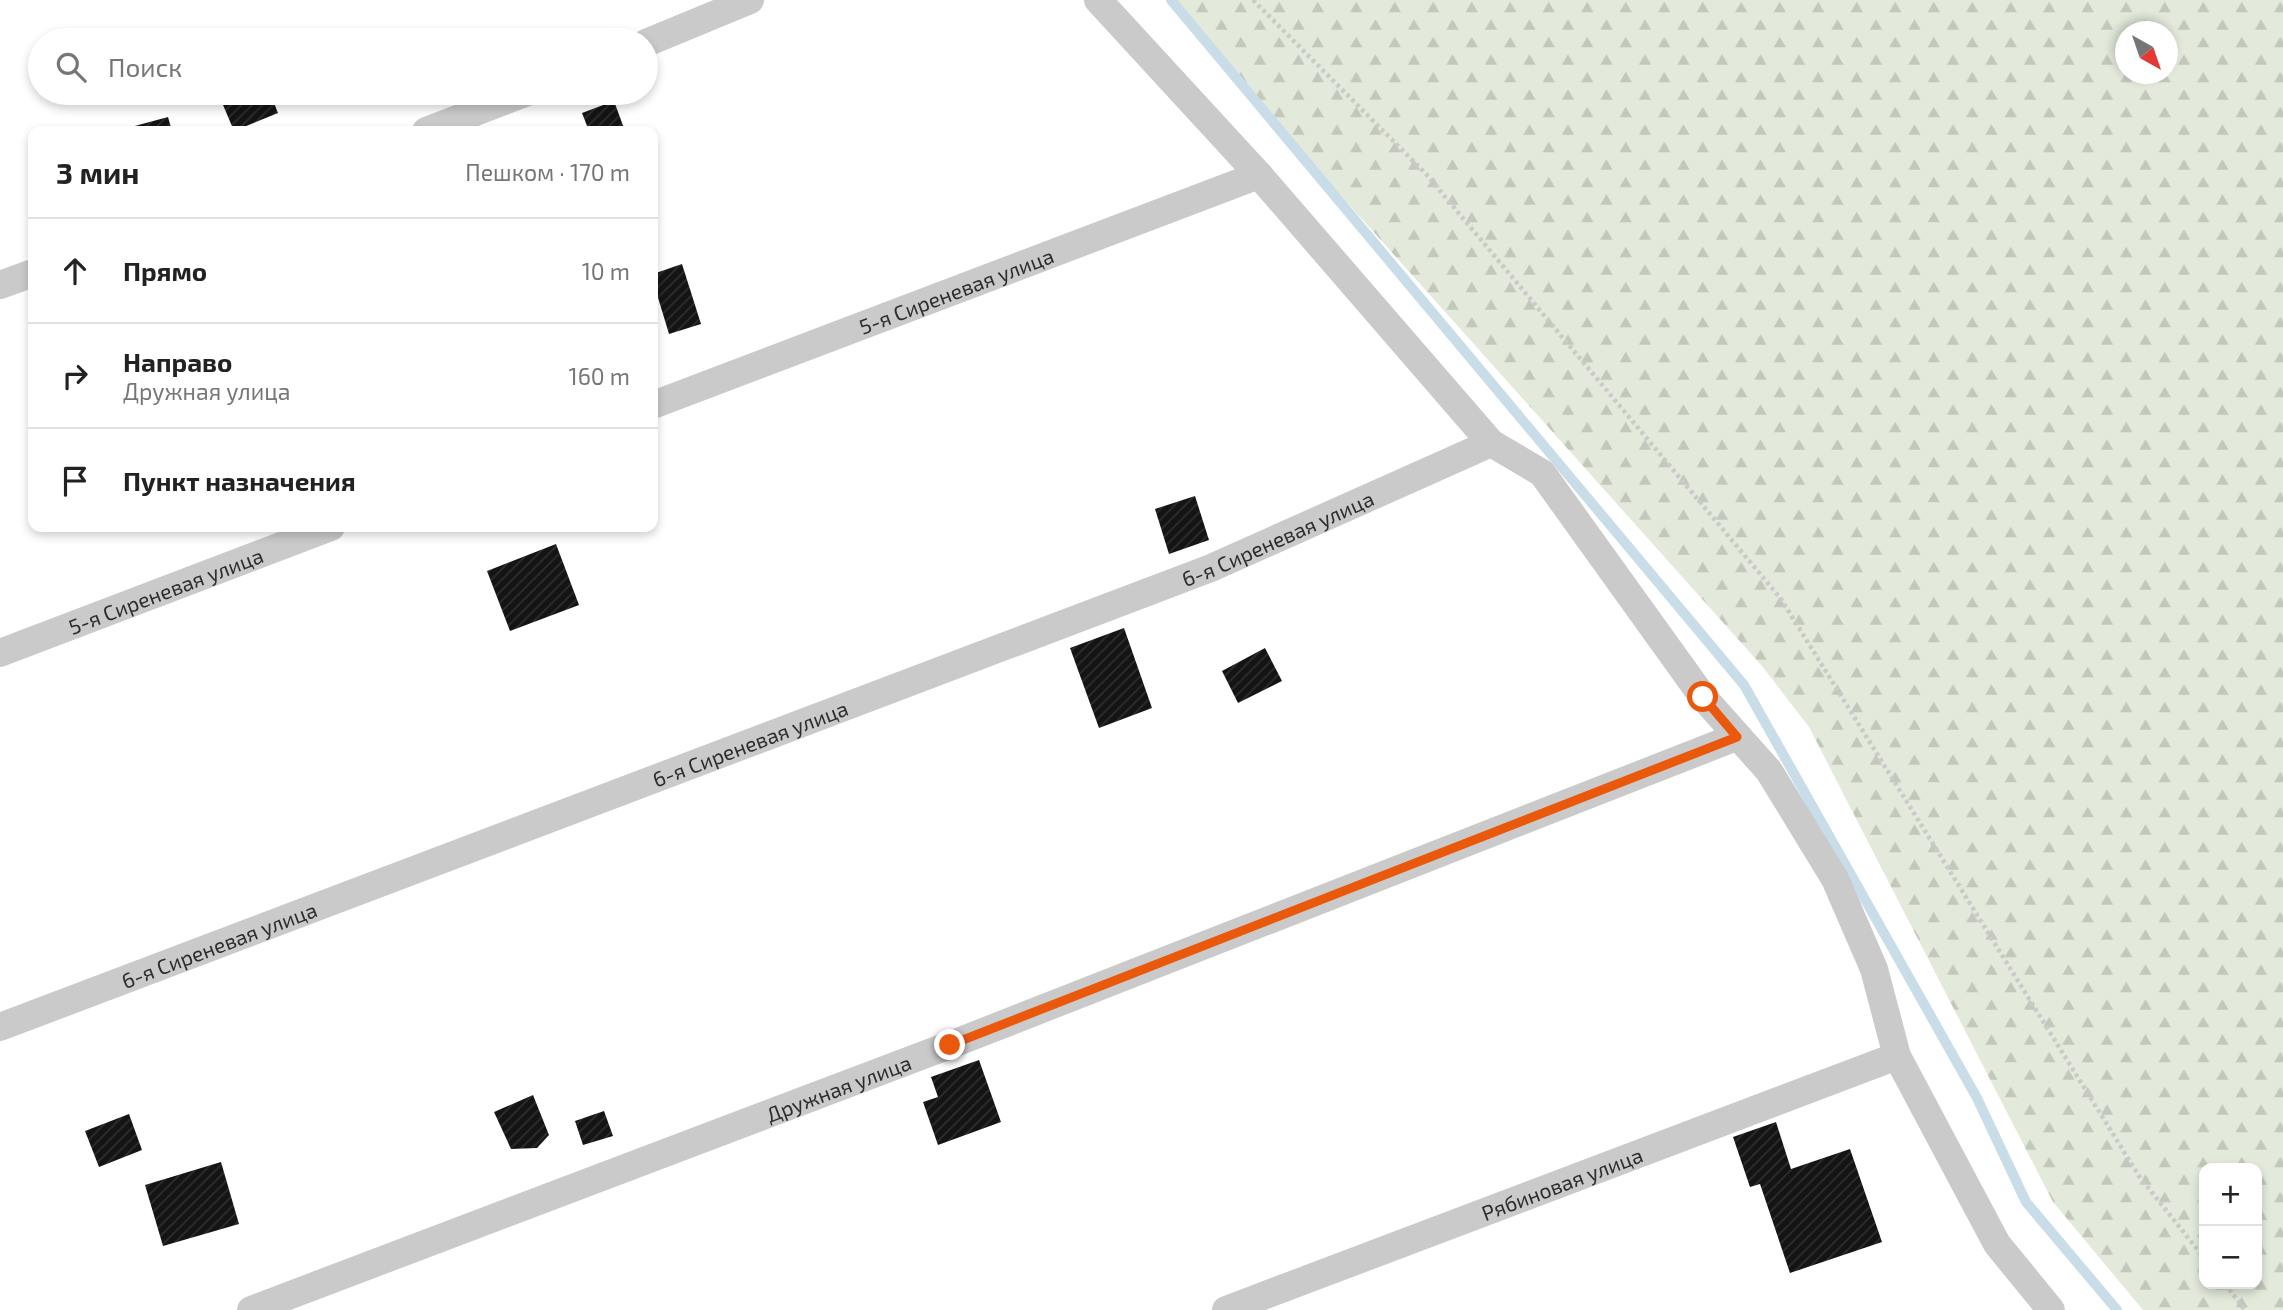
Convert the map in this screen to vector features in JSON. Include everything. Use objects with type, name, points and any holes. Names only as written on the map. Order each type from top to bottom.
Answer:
[{"type":"street","points":[[658,38],[750,0]]},
{"type":"street","points":[[1098,0],[1259,175],[1491,443],[1542,473],[1703,697],[1769,771],[1835,879],[1874,970],[1897,1056],[1997,1244],[2051,1310]]},
{"type":"street","points":[[439,126],[494,105]]},
{"type":"street","name":"5-я Сиреневая улица","points":[[658,403],[1259,175]]},
{"type":"street","points":[[0,285],[28,275]]},
{"type":"street","name":"6-я Сиреневая улица","points":[[0,1027],[1211,568],[1491,443]]},
{"type":"street","name":"5-я Сиреневая улица","points":[[0,653],[318,532]]},
{"type":"street","name":"Дружная улица","points":[[251,1310],[950,1045],[1737,737]]},
{"type":"street","name":"Рябиновая улица","points":[[1226,1310],[1897,1056]]},
{"type":"path","points":[[1253,0],[1426,174],[1781,599],[2139,1176],[2199,1252]]},
{"type":"path","points":[[2228,1289],[2245,1310]]},
{"type":"green space","points":[[1166,0],[2283,0],[2283,1310],[2143,1310],[2053,1202],[1809,727],[1762,666]]},
{"type":"building","points":[[223,105],[275,105],[278,113],[246,126],[232,126]]},
{"type":"building","points":[[603,105],[615,105],[623,126],[587,126],[582,113]]},
{"type":"building","points":[[168,117],[171,126],[135,126]]},
{"type":"building","points":[[682,264],[701,324],[669,334],[658,298],[658,272]]},
{"type":"building","points":[[1195,496],[1209,540],[1169,554],[1155,509]]},
{"type":"building","points":[[556,544],[579,605],[510,631],[487,571]]},
{"type":"building","points":[[1124,628],[1152,708],[1099,728],[1070,648]]},
{"type":"building","points":[[1265,648],[1282,681],[1238,703],[1222,671]]},
{"type":"building","points":[[979,1060],[1001,1122],[938,1145],[923,1102],[938,1097],[931,1077]]},
{"type":"building","points":[[533,1095],[549,1135],[537,1148],[511,1149],[494,1112]]},
{"type":"building","points":[[604,1111],[613,1136],[583,1145],[575,1121]]},
{"type":"building","points":[[129,1114],[142,1150],[99,1167],[85,1131]]},
{"type":"building","points":[[1776,1122],[1791,1169],[1850,1149],[1882,1242],[1790,1273],[1760,1184],[1750,1187],[1733,1137]]},
{"type":"building","points":[[221,1162],[239,1224],[163,1246],[145,1185]]},
{"type":"waterway","points":[[1171,0],[1744,685],[1977,1098],[2026,1202],[2117,1310]]},
{"type":"route","points":[[950,1045],[1737,737],[1703,697]]}]
